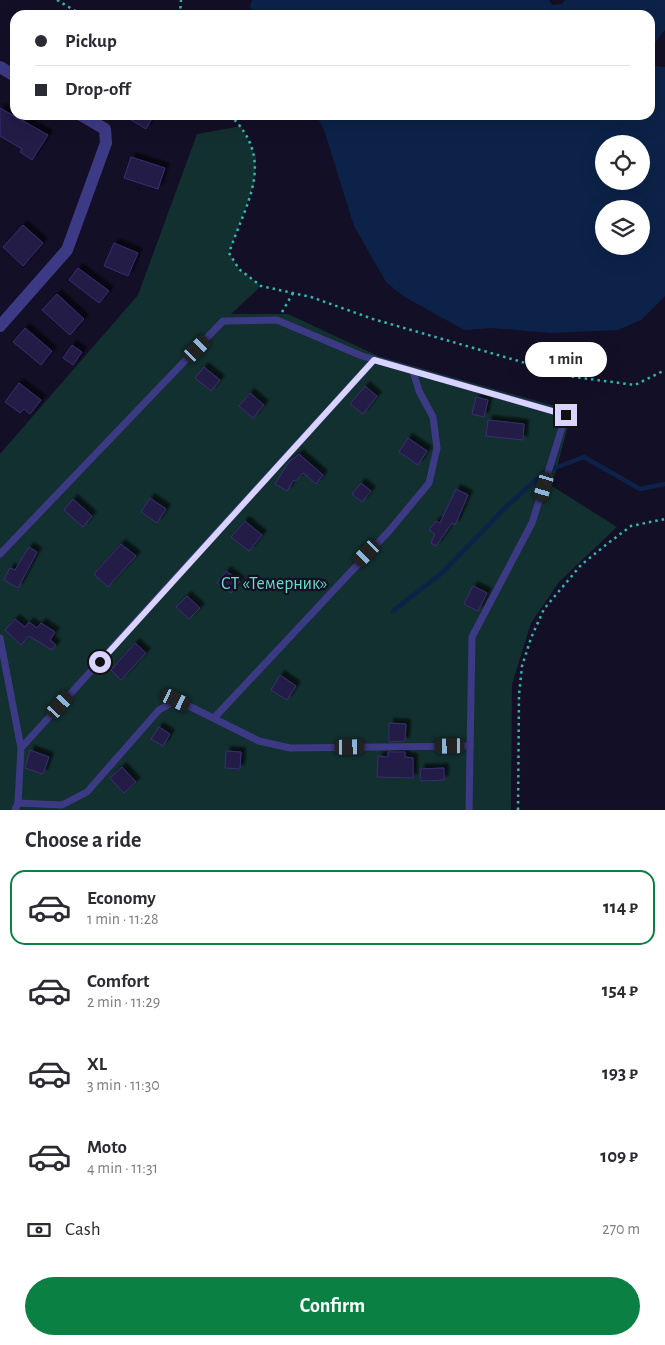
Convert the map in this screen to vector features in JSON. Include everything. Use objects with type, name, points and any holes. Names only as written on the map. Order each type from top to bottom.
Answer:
[{"type":"street","points":[[0,326],[67,250],[106,143],[105,129],[90,120]]},
{"type":"lane","points":[[0,554],[223,321],[277,320],[374,360],[566,415],[532,523],[472,637],[468,810]]},
{"type":"lane","points":[[21,748],[374,360]]},
{"type":"lane","points":[[214,718],[390,530],[429,483],[437,448],[433,417],[419,391],[413,371]]},
{"type":"lane","points":[[0,638],[21,748],[16,806],[62,805],[87,792],[159,710],[176,700],[259,741],[290,748],[470,746]]},
{"type":"path","points":[[57,0],[74,10]]},
{"type":"path","points":[[235,120],[241,126],[256,157],[254,184],[229,253],[239,269],[261,286],[293,293],[574,377],[635,385],[665,370]]},
{"type":"path","points":[[277,320],[293,293]]},
{"type":"path","points":[[518,810],[518,695],[522,666],[531,638],[544,609],[581,565],[631,526],[665,518]]},
{"type":"green space","name":"СТ «Темерник»","points":[[241,126],[256,157],[254,184],[229,253],[239,269],[261,286],[231,314],[288,314],[378,356],[572,411],[552,486],[617,527],[559,582],[531,623],[512,684],[511,810],[0,810],[0,454],[138,295],[197,134]]},
{"type":"water","points":[[252,0],[549,0],[552,5],[562,4],[565,0],[665,0],[665,30],[655,42],[655,10],[252,10],[250,6]]},
{"type":"water","points":[[655,64],[665,67],[665,296],[641,320],[618,330],[551,333],[492,328],[464,330],[403,296],[386,282],[354,226],[324,130],[319,120],[655,120]]},
{"type":"building","points":[[0,108],[10,114],[10,120],[21,120],[48,135],[32,160],[20,152],[22,149],[0,136]]},
{"type":"building","points":[[131,120],[151,120],[146,129]]},
{"type":"building","points":[[131,157],[165,168],[158,189],[124,178]]},
{"type":"building","points":[[23,225],[43,243],[23,266],[3,247]]},
{"type":"building","points":[[114,243],[138,253],[128,276],[104,266]]},
{"type":"building","points":[[78,268],[109,291],[99,303],[69,280]]},
{"type":"building","points":[[57,294],[84,319],[70,335],[42,310]]},
{"type":"building","points":[[25,328],[52,351],[41,365],[13,342]]},
{"type":"building","points":[[72,345],[82,352],[73,365],[63,358]]},
{"type":"building","points":[[204,367],[220,380],[211,391],[195,378]]},
{"type":"building","points":[[19,383],[41,400],[30,414],[24,409],[20,413],[5,402]]},
{"type":"building","points":[[365,386],[377,396],[363,414],[350,404]]},
{"type":"building","points":[[250,393],[264,405],[253,418],[239,406]]},
{"type":"building","points":[[476,397],[488,400],[484,417],[472,414]]},
{"type":"building","points":[[488,420],[524,424],[523,440],[486,436]]},
{"type":"building","points":[[408,438],[427,451],[418,465],[399,452]]},
{"type":"building","points":[[299,454],[323,475],[316,484],[303,473],[296,481],[294,480],[287,491],[275,484],[289,462]]},
{"type":"building","points":[[361,483],[371,491],[362,502],[352,494]]},
{"type":"building","points":[[456,489],[468,495],[455,525],[452,523],[436,546],[431,543],[435,534],[429,530],[436,521],[440,523]]},
{"type":"building","points":[[150,498],[166,509],[157,523],[141,512]]},
{"type":"building","points":[[73,499],[92,516],[83,527],[64,510]]},
{"type":"building","points":[[245,521],[262,535],[249,551],[231,537]]},
{"type":"building","points":[[121,544],[136,556],[108,587],[94,574]]},
{"type":"building","points":[[29,547],[37,552],[18,588],[4,580],[10,568],[15,570]]},
{"type":"building","points":[[226,571],[240,581],[231,593],[217,583]]},
{"type":"building","points":[[473,586],[487,593],[478,611],[464,604]]},
{"type":"building","points":[[187,596],[200,608],[189,619],[176,607]]},
{"type":"building","points":[[15,619],[25,627],[29,622],[37,628],[41,623],[55,632],[50,640],[56,645],[52,650],[29,636],[21,645],[5,630]]},
{"type":"building","points":[[135,643],[146,653],[121,680],[111,670]]},
{"type":"building","points":[[280,675],[296,686],[287,700],[271,690]]},
{"type":"building","points":[[389,723],[406,724],[405,741],[389,742]]},
{"type":"building","points":[[159,727],[170,734],[163,746],[151,739]]},
{"type":"building","points":[[30,750],[49,757],[43,774],[25,768]]},
{"type":"building","points":[[226,751],[241,752],[240,769],[225,768]]},
{"type":"building","points":[[388,752],[405,752],[405,757],[413,758],[413,778],[377,777],[378,756],[388,757]]},
{"type":"building","points":[[122,767],[136,782],[124,793],[110,778]]},
{"type":"building","points":[[444,768],[444,780],[421,781],[420,769]]},
{"type":"waterway","points":[[552,469],[584,457],[640,489],[665,484]]},
{"type":"waterway","points":[[393,611],[442,573],[506,507],[547,470]]},
{"type":"route","points":[[100,662],[374,360],[566,415]]}]
